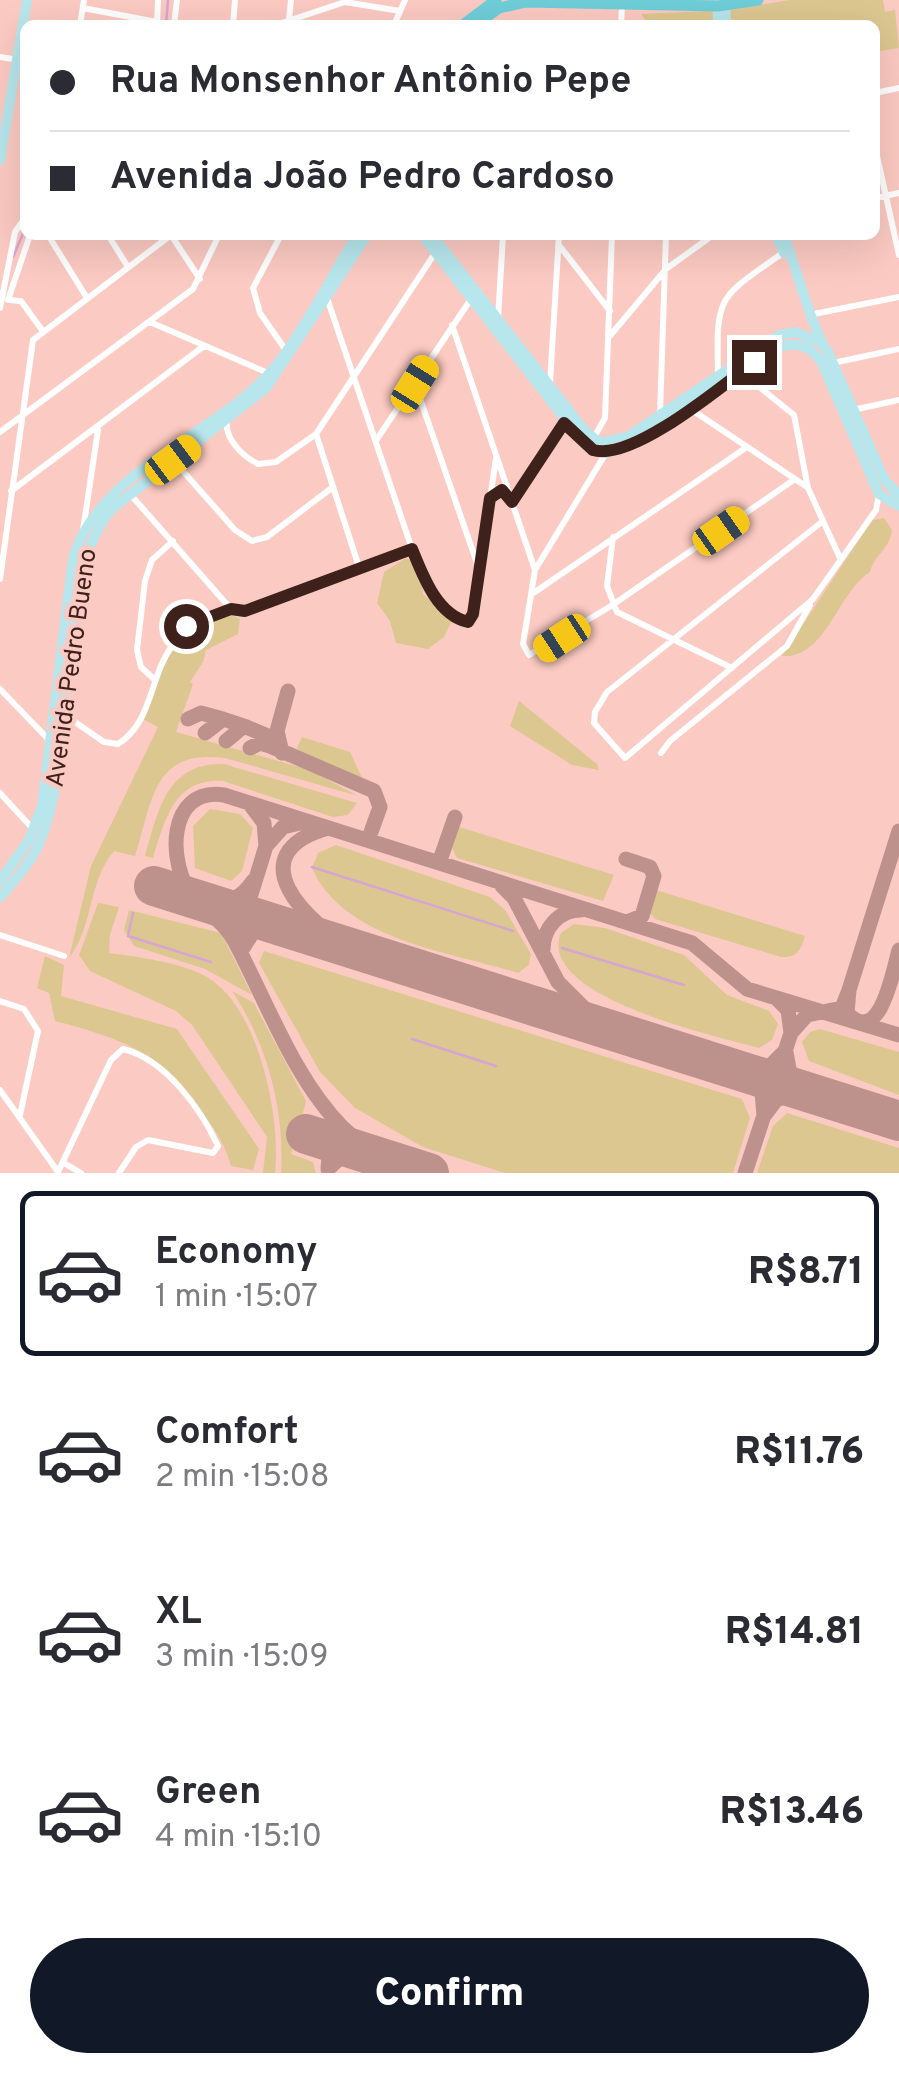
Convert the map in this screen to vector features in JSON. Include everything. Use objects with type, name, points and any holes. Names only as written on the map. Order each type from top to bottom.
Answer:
[{"type":"main road","points":[[470,20],[496,0]]},
{"type":"main road","points":[[485,20],[512,4],[758,0]]},
{"type":"main road","points":[[0,157],[20,66]]},
{"type":"main road","name":"Avenida Pedro Bueno","points":[[0,897],[32,858],[61,752],[60,712],[73,558],[83,530],[103,504],[270,373],[355,240]]},
{"type":"main road","name":"Avenida Pedro Bueno","points":[[0,881],[44,815],[52,728],[60,712],[88,547],[102,520],[276,377],[365,240]]},
{"type":"main road","points":[[425,240],[498,321],[593,439],[618,442],[780,335],[811,344],[833,363],[896,499]]},
{"type":"main road","points":[[435,240],[564,423],[586,446],[606,453],[628,448],[777,348],[811,344]]},
{"type":"main road","points":[[778,240],[812,314]]},
{"type":"main road","points":[[786,240],[812,314],[811,344],[879,494],[896,499]]},
{"type":"street","points":[[291,0],[289,20],[345,1],[400,11]]},
{"type":"street","points":[[396,20],[405,0]]},
{"type":"street","points":[[83,4],[142,20]]},
{"type":"street","points":[[620,20],[622,5]]},
{"type":"street","points":[[880,170],[899,255]]},
{"type":"street","points":[[880,197],[899,192]]},
{"type":"street","points":[[0,308],[15,232],[20,225]]},
{"type":"street","points":[[3,299],[28,240]]},
{"type":"street","points":[[51,240],[86,298]]},
{"type":"street","points":[[111,240],[128,267]]},
{"type":"street","points":[[0,579],[33,340],[164,240]]},
{"type":"street","points":[[174,240],[200,279]]},
{"type":"street","points":[[0,432],[150,322],[200,279],[217,240]]},
{"type":"street","points":[[278,240],[253,288],[260,313],[285,349]]},
{"type":"street","points":[[498,321],[503,240]]},
{"type":"street","points":[[550,387],[558,240]]},
{"type":"street","points":[[593,439],[605,418],[612,240]]},
{"type":"street","points":[[660,415],[666,240]]},
{"type":"street","points":[[608,338],[666,269],[706,240]]},
{"type":"street","points":[[558,244],[592,283],[618,324]]},
{"type":"street","points":[[666,248],[676,256],[692,250]]},
{"type":"street","points":[[718,377],[717,320],[722,299],[784,252]]},
{"type":"street","points":[[227,420],[226,430],[234,444],[258,464],[276,462],[316,434],[435,254]]},
{"type":"street","points":[[592,283],[611,281]]},
{"type":"street","points":[[12,284],[42,330]]},
{"type":"street","points":[[647,288],[664,294]]},
{"type":"street","points":[[376,440],[473,297]]},
{"type":"street","points":[[812,314],[899,297]]},
{"type":"street","points":[[327,298],[412,549],[433,594],[464,622],[473,614],[496,458]]},
{"type":"street","points":[[3,299],[22,301]]},
{"type":"street","points":[[150,322],[270,373]]},
{"type":"street","points":[[452,325],[535,570]]},
{"type":"street","points":[[11,491],[204,346]]},
{"type":"street","points":[[833,363],[899,349]]},
{"type":"street","points":[[348,357],[364,361]]},
{"type":"street","points":[[534,366],[544,368],[551,363]]},
{"type":"street","points":[[741,372],[794,415],[808,488],[840,559]]},
{"type":"street","points":[[415,384],[480,570]]},
{"type":"street","points":[[344,393],[360,393]]},
{"type":"street","points":[[853,410],[899,400]]},
{"type":"street","points":[[690,408],[808,488]]},
{"type":"street","points":[[512,502],[564,423]]},
{"type":"street","points":[[83,530],[98,428]]},
{"type":"street","points":[[316,434],[359,567]]},
{"type":"street","points":[[532,594],[748,447]]},
{"type":"street","points":[[606,453],[535,570],[524,650],[537,655],[795,479]]},
{"type":"street","points":[[173,460],[236,530],[252,541],[267,537],[333,487]]},
{"type":"street","points":[[492,482],[504,479]]},
{"type":"street","points":[[88,487],[103,504]]},
{"type":"street","points":[[490,498],[499,490],[508,492]]},
{"type":"street","points":[[130,494],[231,609]]},
{"type":"street","points":[[876,510],[879,494]]},
{"type":"street","points":[[661,754],[692,723],[787,646],[813,599],[876,510],[896,499]]},
{"type":"street","points":[[813,599],[625,758],[597,728],[593,718],[600,701],[670,639],[822,520]]},
{"type":"street","points":[[613,537],[608,586],[611,606],[624,618],[732,668]]},
{"type":"street","points":[[154,679],[141,666],[137,650],[145,581],[152,560],[174,541]]},
{"type":"street","points":[[60,712],[104,742],[118,744],[133,729],[180,632],[231,609],[245,611],[412,549]]},
{"type":"street","points":[[0,690],[61,752]]},
{"type":"street","points":[[681,710],[692,723]]},
{"type":"street","points":[[36,727],[52,728]]},
{"type":"street","points":[[0,794],[34,830]]},
{"type":"street","points":[[15,808],[26,815],[44,815]]},
{"type":"street","points":[[0,935],[64,956]]},
{"type":"street","points":[[0,1001],[24,1009],[38,1032],[20,1115]]},
{"type":"street","points":[[0,1090],[58,1172],[118,1050],[127,1049],[172,1079],[216,1141],[216,1150],[148,1140],[136,1147],[119,1173]]},
{"type":"street","points":[[64,1163],[80,1173]]},
{"type":"shaded area","points":[[790,0],[883,0],[885,12],[895,10],[899,48],[880,51],[880,20],[645,20],[641,14],[728,10]]},
{"type":"shaded area","points":[[884,518],[892,530],[891,537],[870,572],[810,647],[782,656],[872,520]]},
{"type":"shaded area","points":[[406,558],[415,563],[427,580],[422,583],[423,594],[452,621],[444,637],[428,649],[396,643],[390,621],[377,603],[384,572]]},
{"type":"shaded area","points":[[231,615],[240,619],[238,634],[206,650],[190,682],[193,684],[176,732],[310,770],[358,796],[225,758],[201,757],[183,762],[169,770],[159,783],[135,856],[114,851],[106,863],[83,932],[69,958],[91,866],[158,727],[143,719],[163,666],[194,632]]},
{"type":"shaded area","points":[[519,701],[597,764],[599,770],[572,765],[510,726]]},
{"type":"shaded area","points":[[302,737],[350,752],[363,780],[303,754],[297,748]]},
{"type":"shaded area","points":[[224,764],[357,803],[348,815],[333,817],[223,781],[206,782],[182,794],[168,816],[153,858],[145,856],[160,807],[177,781],[189,771]]},
{"type":"shaded area","points":[[210,809],[240,814],[253,828],[242,871],[231,881],[195,868],[193,826]]},
{"type":"shaded area","points":[[456,826],[614,875],[603,901],[457,858],[451,846]]},
{"type":"shaded area","points":[[336,845],[490,897],[505,910],[531,954],[529,965],[518,973],[432,950],[373,927],[348,912],[327,892],[312,868],[318,853]]},
{"type":"shaded area","points":[[656,890],[805,936],[795,954],[781,957],[655,919],[649,911]]},
{"type":"shaded area","points":[[98,903],[119,907],[109,953],[185,967],[207,977],[225,992],[240,1013],[253,1038],[270,1095],[275,1173],[263,1173],[267,1137],[192,1025],[176,1011],[90,971],[79,955]]},
{"type":"shaded area","points":[[129,910],[221,933],[252,995],[205,969],[134,946],[124,930]]},
{"type":"shaded area","points":[[574,924],[605,928],[684,955],[727,995],[769,1011],[778,1024],[772,1040],[759,1048],[671,1023],[601,994],[575,976],[560,956],[561,933]]},
{"type":"shaded area","points":[[264,951],[742,1099],[750,1118],[733,1173],[505,1173],[423,1147],[355,1108],[320,1072],[259,963]]},
{"type":"shaded area","points":[[45,956],[64,965],[61,996],[177,1029],[259,1149],[253,1170],[231,1166],[223,1144],[202,1112],[155,1062],[101,1034],[55,1021],[49,993],[37,988]]},
{"type":"shaded area","points":[[232,991],[254,1003],[306,1101],[300,1124],[293,1123],[289,1137],[295,1139],[291,1154],[313,1162],[316,1173],[281,1173],[280,1125],[271,1078],[255,1033]]},
{"type":"shaded area","points":[[820,1029],[899,1052],[899,1095],[809,1061],[802,1042],[810,1032]]},
{"type":"shaded area","points":[[787,1113],[899,1148],[899,1173],[757,1173],[773,1126]]},
{"type":"waterway","points":[[166,20],[168,0]]},
{"type":"waterway","points":[[13,257],[20,240]]},
{"type":"waterway","points":[[312,867],[513,931]]},
{"type":"waterway","points":[[133,913],[128,936],[211,962]]},
{"type":"waterway","points":[[562,948],[684,985]]},
{"type":"waterway","points":[[412,1039],[496,1066]]},
{"type":"taxiway","points":[[226,741],[244,726],[270,737],[282,753],[277,731],[288,691]]},
{"type":"taxiway","points":[[188,719],[201,713],[223,719]]},
{"type":"taxiway","points":[[205,733],[223,719],[244,726]]},
{"type":"taxiway","points":[[250,748],[260,743],[270,746],[374,791],[380,807],[371,832]]},
{"type":"taxiway","points":[[424,1171],[381,1154],[352,1136],[310,1087],[231,935],[185,884],[176,849],[177,831],[191,803],[205,795],[224,795],[692,943],[747,989],[899,1035]]},
{"type":"taxiway","points":[[249,803],[264,823],[266,846],[283,827],[304,822]]},
{"type":"taxiway","points":[[439,863],[455,817]]},
{"type":"taxiway","points":[[328,828],[301,840],[287,854],[283,871],[301,907],[356,950]]},
{"type":"taxiway","points":[[849,990],[899,831]]},
{"type":"taxiway","points":[[240,949],[239,933],[266,846]]},
{"type":"taxiway","points":[[626,859],[650,867],[654,876],[642,916],[627,922]]},
{"type":"taxiway","points":[[212,901],[236,898],[253,881]]},
{"type":"taxiway","points":[[502,886],[514,898],[558,982],[604,1028]]},
{"type":"taxiway","points":[[543,950],[546,934],[554,922],[566,913],[581,910]]},
{"type":"taxiway","points":[[243,948],[255,929],[278,925]]},
{"type":"taxiway","points":[[776,998],[788,1010],[791,1033],[807,1015],[842,1008],[849,990],[847,1013],[858,1021],[868,1021],[883,1002],[899,950]]},
{"type":"taxiway","points":[[745,1173],[791,1033]]},
{"type":"taxiway","points":[[786,1052],[790,1074],[813,1094]]},
{"type":"taxiway","points":[[744,1072],[771,1065],[783,1053]]},
{"type":"taxiway","points":[[744,1072],[762,1092],[764,1116],[776,1100],[802,1090]]},
{"type":"taxiway","points":[[330,1142],[328,1169],[342,1156],[365,1153]]},
{"type":"runway","points":[[154,886],[899,1121]]},
{"type":"runway","points":[[306,1134],[429,1173]]},
{"type":"route","points":[[186,626],[231,609],[245,611],[412,549],[433,594],[460,620],[468,622],[473,614],[490,498],[502,490],[508,492],[512,502],[564,423],[586,446],[598,452],[628,448],[754,362]]}]
